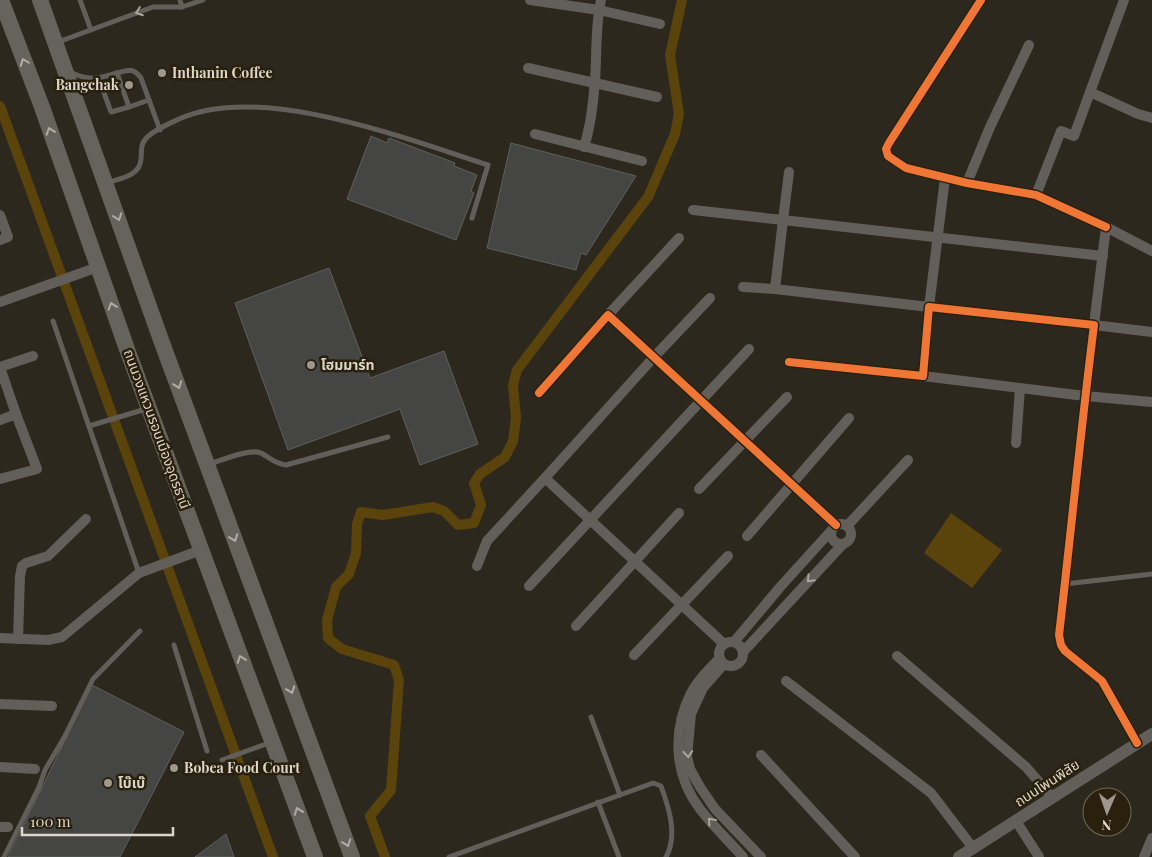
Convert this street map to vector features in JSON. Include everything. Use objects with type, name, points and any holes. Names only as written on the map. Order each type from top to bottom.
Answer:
[{"type":"highway","name":"ถนนวงแหวนรอบเมืองอุดรธานี","points":[[1,0],[42,107],[98,267],[142,410],[201,550],[315,857]]},
{"type":"highway","points":[[40,0],[352,857]]},
{"type":"street","points":[[530,0],[600,5],[660,24]]},
{"type":"street","points":[[981,0],[886,149],[888,156],[906,168],[967,183],[1036,195],[1152,251]]},
{"type":"street","points":[[1036,195],[1061,131],[1074,136],[1124,0]]},
{"type":"street","points":[[584,146],[590,128],[600,5]]},
{"type":"street","points":[[967,183],[990,127],[1029,45]]},
{"type":"street","points":[[528,68],[658,97]]},
{"type":"street","points":[[1090,92],[1138,114],[1152,118]]},
{"type":"street","points":[[535,134],[642,161]]},
{"type":"street","points":[[775,289],[789,172]]},
{"type":"street","points":[[923,376],[929,307],[945,178]]},
{"type":"street","points":[[693,210],[1103,256]]},
{"type":"street","points":[[0,215],[8,238],[0,240]]},
{"type":"street","points":[[1106,228],[1085,396],[1077,486],[1059,635],[1065,652],[1102,680],[1137,743]]},
{"type":"street","points":[[539,393],[679,238]]},
{"type":"street","points":[[0,302],[98,267]]},
{"type":"street","points":[[743,287],[775,289],[1152,332]]},
{"type":"street","points":[[477,566],[487,541],[710,298]]},
{"type":"street","points":[[608,315],[792,484],[833,528],[832,540],[835,543],[843,544]]},
{"type":"street","points":[[529,586],[749,349]]},
{"type":"street","points":[[0,479],[37,469],[0,367],[33,356]]},
{"type":"street","points":[[788,362],[1152,402]]},
{"type":"street","points":[[1016,443],[1020,388]]},
{"type":"street","points":[[699,489],[787,397]]},
{"type":"street","points":[[0,420],[16,414]]},
{"type":"street","points":[[747,536],[849,418]]},
{"type":"street","points":[[847,526],[908,460]]},
{"type":"street","points":[[545,478],[681,603],[729,643],[740,646],[743,652]]},
{"type":"street","points":[[576,626],[679,513]]},
{"type":"street","points":[[18,639],[22,566],[48,556],[86,519]]},
{"type":"street","points":[[841,524],[847,526],[850,529],[851,536],[847,542],[792,597],[743,652],[738,664],[733,666],[722,661],[719,652],[833,528],[841,524]]},
{"type":"street","points":[[0,638],[48,640],[62,638],[139,574],[201,550]]},
{"type":"street","points":[[634,655],[681,603],[728,556]]},
{"type":"street","points":[[780,586],[792,597]]},
{"type":"street","points":[[897,656],[1026,767],[1052,797]]},
{"type":"street","points":[[722,661],[698,682],[691,693],[685,708],[678,743],[679,762],[682,777],[699,808],[743,857]]},
{"type":"street","points":[[722,661],[703,688],[691,714],[687,756],[690,769],[715,808],[761,857]]},
{"type":"street","points":[[786,680],[931,793],[973,848]]},
{"type":"street","points":[[0,704],[52,706]]},
{"type":"street","name":"ถนนโพนพิสัย","points":[[959,857],[1152,734]]},
{"type":"street","points":[[761,755],[855,857]]},
{"type":"street","points":[[0,767],[35,769]]},
{"type":"street","points":[[1016,821],[1039,857]]},
{"type":"street","points":[[1144,857],[1152,838]]},
{"type":"lane","points":[[80,0],[91,30]]},
{"type":"lane","points":[[180,0],[182,7]]},
{"type":"lane","points":[[55,43],[153,7],[182,7],[203,0]]},
{"type":"lane","points":[[65,70],[78,76],[99,79],[129,70],[136,72],[141,78],[160,130]]},
{"type":"lane","points":[[117,73],[129,106]]},
{"type":"lane","points":[[99,79],[111,112],[149,100]]},
{"type":"lane","points":[[106,183],[132,175],[139,169],[142,160],[141,148],[144,142],[149,136],[180,119],[223,107],[257,107],[296,112],[387,133],[488,165],[472,218]]},
{"type":"lane","points":[[53,321],[91,426],[139,574]]},
{"type":"lane","points":[[91,426],[142,410]]},
{"type":"lane","points":[[208,465],[234,456],[257,452],[272,461],[286,466],[388,437]]},
{"type":"lane","points":[[1065,584],[1152,574]]},
{"type":"lane","points":[[4,857],[39,787],[45,770],[65,736],[93,679],[140,631]]},
{"type":"lane","points":[[174,645],[207,751]]},
{"type":"lane","points":[[591,717],[620,794]]},
{"type":"lane","points":[[222,760],[272,742]]},
{"type":"lane","points":[[449,857],[653,783],[661,786],[673,832],[666,857]]},
{"type":"lane","points":[[598,802],[619,857]]},
{"type":"shaded area","points":[[951,513],[1002,550],[972,588],[924,553]]},
{"type":"building","points":[[371,136],[387,143],[389,138],[455,163],[454,166],[477,175],[471,191],[474,193],[456,240],[347,199]]},
{"type":"building","points":[[511,143],[636,176],[586,255],[581,253],[576,270],[487,248]]},
{"type":"building","name":"โฮมมาร์ท","points":[[329,268],[370,378],[444,351],[478,444],[420,465],[400,409],[288,450],[235,303]]},
{"type":"building","points":[[92,685],[184,732],[120,857],[8,857]]},
{"type":"building","points":[[226,834],[234,857],[195,857]]},
{"type":"waterway","points":[[385,857],[370,816],[391,790],[399,680],[394,665],[342,649],[328,638],[327,620],[336,587],[349,574],[356,553],[357,524],[361,512],[383,515],[433,507],[444,511],[458,525],[474,523],[481,505],[474,483],[480,474],[505,457],[513,441],[516,418],[513,385],[517,370],[648,197],[675,134],[679,114],[670,55],[682,0]]},
{"type":"waterway","points":[[0,106],[273,857]]},
{"type":"cycle path","points":[[981,0],[889,143],[886,149],[888,156],[906,168],[967,183],[1036,195],[1106,227]]},
{"type":"cycle path","points":[[789,362],[923,376],[929,307],[1094,325],[1059,635],[1061,645],[1065,651],[1102,681],[1137,743]]},
{"type":"cycle path","points":[[539,393],[608,315],[836,525]]},
{"type":"place","name":"Inthanin Coffee","points":[[162,73]]},
{"type":"place","name":"Bangchak","points":[[129,85]]},
{"type":"place","name":"โฮมมาร์ท","points":[[311,365]]},
{"type":"place","name":"Bobea Food Court","points":[[174,768]]},
{"type":"place","name":"โบ๊เบ๊","points":[[108,783]]}]
